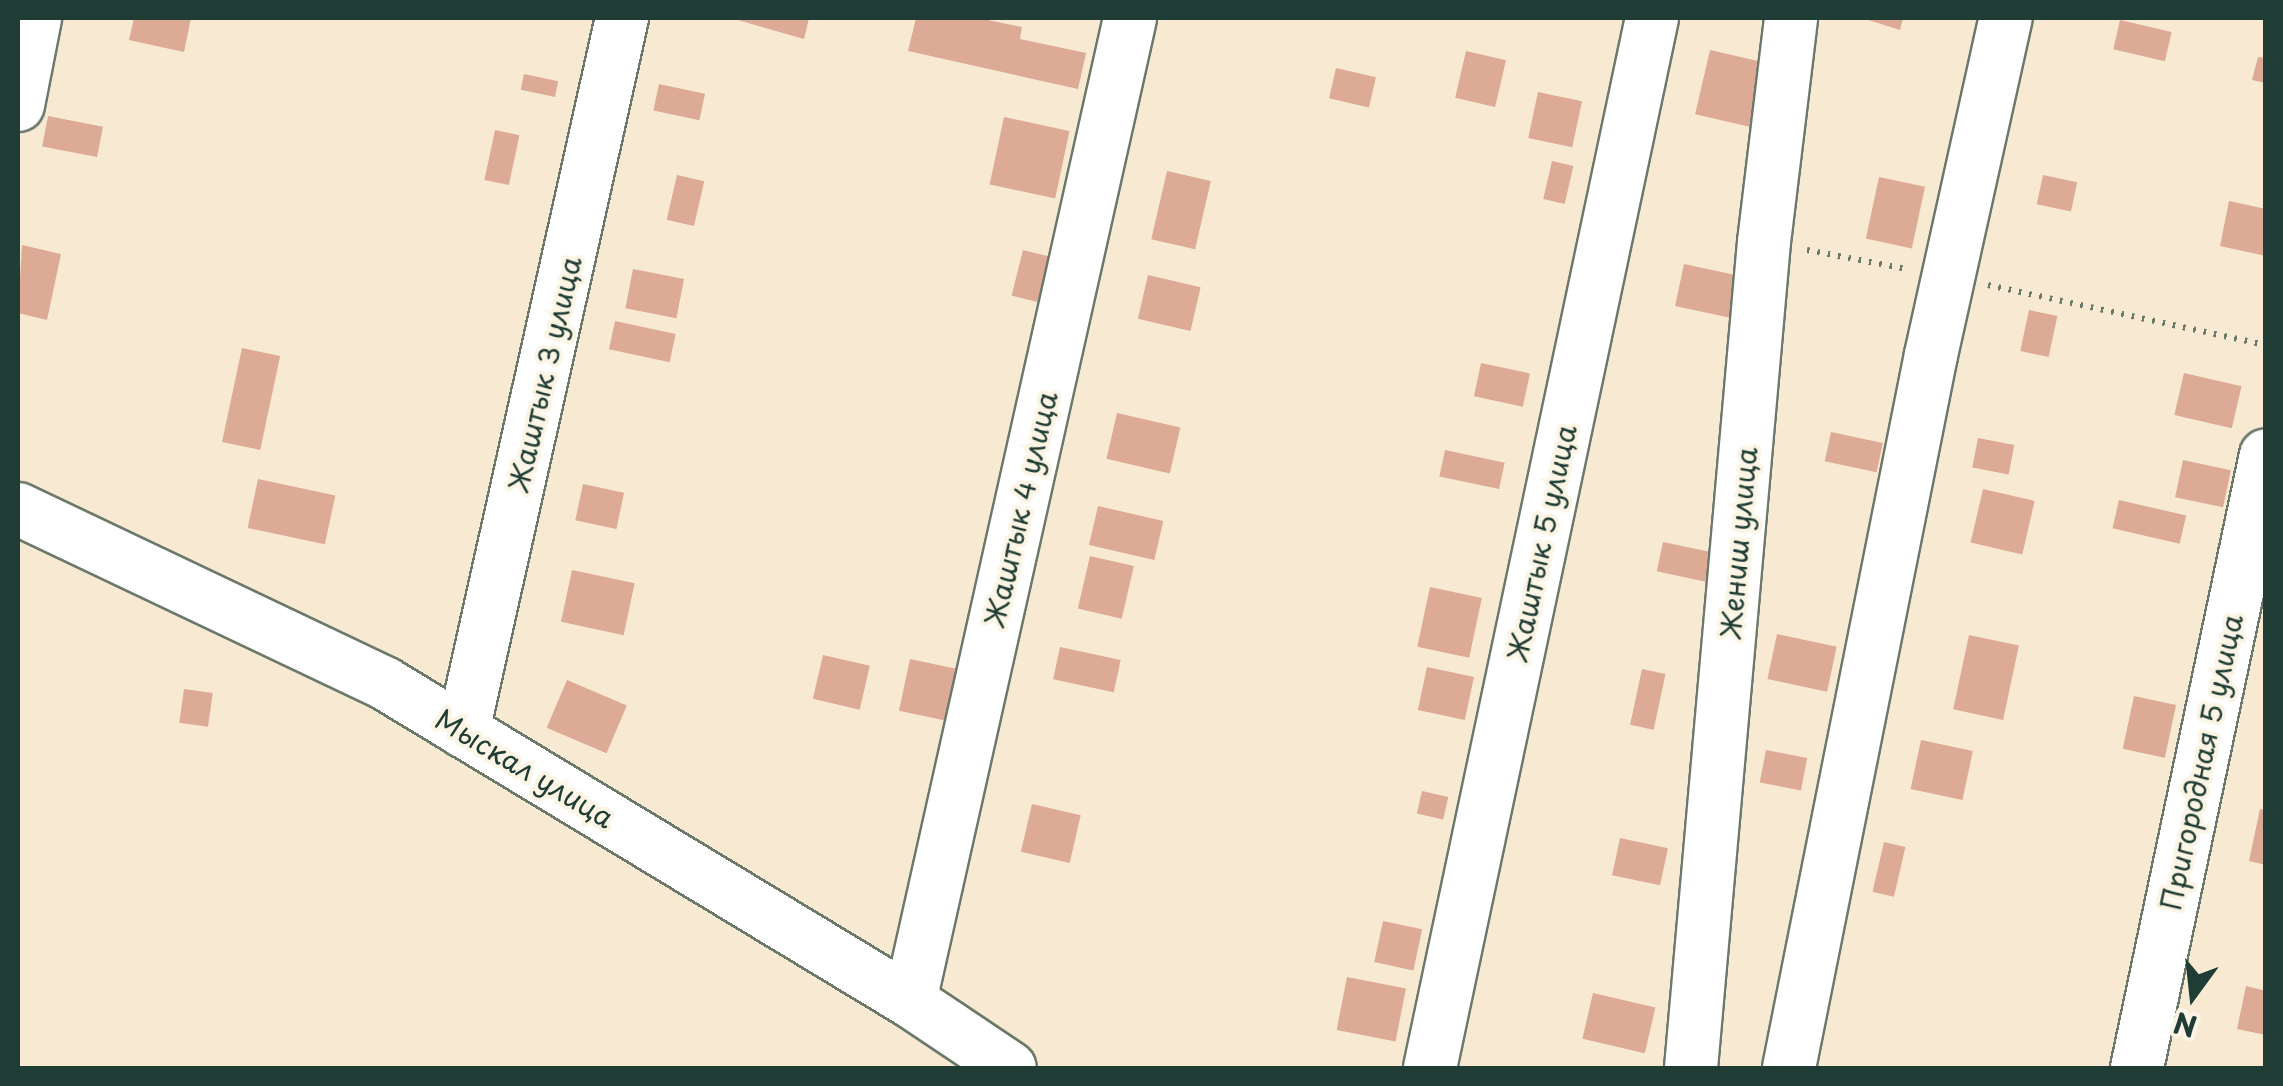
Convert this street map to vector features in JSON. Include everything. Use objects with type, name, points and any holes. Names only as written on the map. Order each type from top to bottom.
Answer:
[{"type":"street","points":[[18,106],[34,18]]},
{"type":"street","name":"Жаштык 3 улица","points":[[463,730],[622,18]]},
{"type":"street","name":"Жаштык 4 улица","points":[[910,1001],[1130,18]]},
{"type":"street","name":"Жаштык 5 улица","points":[[1430,1068],[1652,18]]},
{"type":"street","name":"Жениш улица","points":[[1691,1068],[1764,242],[1791,18]]},
{"type":"street","points":[[1789,1068],[2006,18]]},
{"type":"street","name":"Пригородная 5 улица","points":[[2137,1068],[2266,456]]},
{"type":"street","name":"Мыскал улица","points":[[18,509],[386,684],[910,1001],[1010,1068]]},
{"type":"path","points":[[1764,242],[1951,277],[2266,345]]},
{"type":"building","points":[[134,18],[191,18],[184,52],[129,40]]},
{"type":"building","points":[[731,18],[809,18],[804,39]]},
{"type":"building","points":[[916,18],[978,18],[1022,27],[1020,39],[1086,53],[1078,89],[908,51]]},
{"type":"building","points":[[1862,18],[1903,18],[1900,30]]},
{"type":"building","points":[[2120,20],[2172,32],[2165,61],[2113,49]]},
{"type":"building","points":[[1710,50],[1776,65],[1761,130],[1695,114]]},
{"type":"building","points":[[1466,51],[1506,60],[1495,107],[1455,98]]},
{"type":"building","points":[[2258,57],[2266,58],[2266,83],[2252,80]]},
{"type":"building","points":[[1336,68],[1376,77],[1369,107],[1329,98]]},
{"type":"building","points":[[524,74],[558,81],[555,97],[521,90]]},
{"type":"building","points":[[659,84],[705,94],[699,120],[653,110]]},
{"type":"building","points":[[1538,92],[1582,101],[1572,147],[1528,138]]},
{"type":"building","points":[[48,116],[103,127],[97,157],[42,146]]},
{"type":"building","points":[[1004,117],[1070,131],[1055,198],[990,184]]},
{"type":"building","points":[[495,130],[519,135],[509,185],[484,180]]},
{"type":"building","points":[[1552,161],[1573,166],[1565,204],[1543,199]]},
{"type":"building","points":[[1167,171],[1211,181],[1195,249],[1151,239]]},
{"type":"building","points":[[677,175],[704,181],[694,226],[667,220]]},
{"type":"building","points":[[2043,175],[2077,182],[2071,212],[2037,204]]},
{"type":"building","points":[[1879,177],[1925,187],[1912,248],[1866,239]]},
{"type":"building","points":[[2229,201],[2266,209],[2266,256],[2220,246]]},
{"type":"building","points":[[22,245],[61,254],[47,320],[18,313]]},
{"type":"building","points":[[1023,250],[1052,257],[1041,303],[1012,296]]},
{"type":"building","points":[[1684,264],[1745,277],[1736,319],[1675,306]]},
{"type":"building","points":[[633,269],[684,279],[676,318],[625,308]]},
{"type":"building","points":[[1148,275],[1201,287],[1190,331],[1138,319]]},
{"type":"building","points":[[2029,310],[2057,316],[2049,357],[2020,351]]},
{"type":"building","points":[[615,321],[676,334],[670,362],[609,349]]},
{"type":"building","points":[[242,348],[280,356],[260,450],[222,442]]},
{"type":"building","points":[[1481,363],[1530,373],[1523,407],[1474,396]]},
{"type":"building","points":[[2184,373],[2241,386],[2232,428],[2174,415]]},
{"type":"building","points":[[1117,413],[1180,428],[1170,473],[1106,459]]},
{"type":"building","points":[[1831,432],[1883,443],[1877,472],[1825,461]]},
{"type":"building","points":[[1978,438],[2014,445],[2009,475],[1972,467]]},
{"type":"building","points":[[1445,450],[1505,463],[1499,489],[1439,476]]},
{"type":"building","points":[[2183,460],[2231,470],[2223,507],[2175,497]]},
{"type":"building","points":[[258,479],[335,495],[325,544],[248,528]]},
{"type":"building","points":[[583,484],[624,493],[616,529],[575,520]]},
{"type":"building","points":[[1983,489],[2035,501],[2022,555],[1971,543]]},
{"type":"building","points":[[2119,500],[2186,516],[2180,544],[2112,528]]},
{"type":"building","points":[[1098,506],[1163,521],[1154,560],[1089,545]]},
{"type":"building","points":[[1663,542],[1719,554],[1713,583],[1657,571]]},
{"type":"building","points":[[1090,556],[1134,566],[1122,619],[1078,609]]},
{"type":"building","points":[[572,570],[635,583],[624,635],[561,622]]},
{"type":"building","points":[[1430,587],[1482,598],[1469,658],[1417,647]]},
{"type":"building","points":[[1777,634],[1837,647],[1827,692],[1767,679]]},
{"type":"building","points":[[1969,635],[2019,646],[2003,720],[1953,709]]},
{"type":"building","points":[[1060,647],[1121,660],[1114,692],[1053,679]]},
{"type":"building","points":[[823,655],[870,666],[860,710],[813,699]]},
{"type":"building","points":[[910,659],[968,671],[957,723],[899,711]]},
{"type":"building","points":[[1427,667],[1474,677],[1465,720],[1418,710]]},
{"type":"building","points":[[1642,669],[1665,674],[1654,730],[1630,725]]},
{"type":"building","points":[[567,680],[627,705],[607,753],[547,728]]},
{"type":"building","points":[[184,689],[213,693],[208,727],[179,723]]},
{"type":"building","points":[[2134,696],[2176,705],[2165,758],[2123,749]]},
{"type":"building","points":[[1921,740],[1973,751],[1962,800],[1911,789]]},
{"type":"building","points":[[1766,750],[1807,758],[1801,790],[1760,782]]},
{"type":"building","points":[[1422,791],[1448,797],[1443,819],[1417,813]]},
{"type":"building","points":[[1032,804],[1081,815],[1070,863],[1021,852]]},
{"type":"building","points":[[2260,809],[2266,810],[2266,865],[2249,861]]},
{"type":"building","points":[[1620,838],[1668,848],[1660,885],[1612,875]]},
{"type":"building","points":[[1884,842],[1905,847],[1894,897],[1873,892]]},
{"type":"building","points":[[1383,921],[1422,929],[1413,970],[1374,962]]},
{"type":"building","points":[[1347,977],[1406,988],[1396,1041],[1337,1030]]},
{"type":"building","points":[[2246,986],[2266,991],[2266,1035],[2237,1029]]},
{"type":"building","points":[[1593,993],[1655,1007],[1645,1053],[1582,1039]]}]
